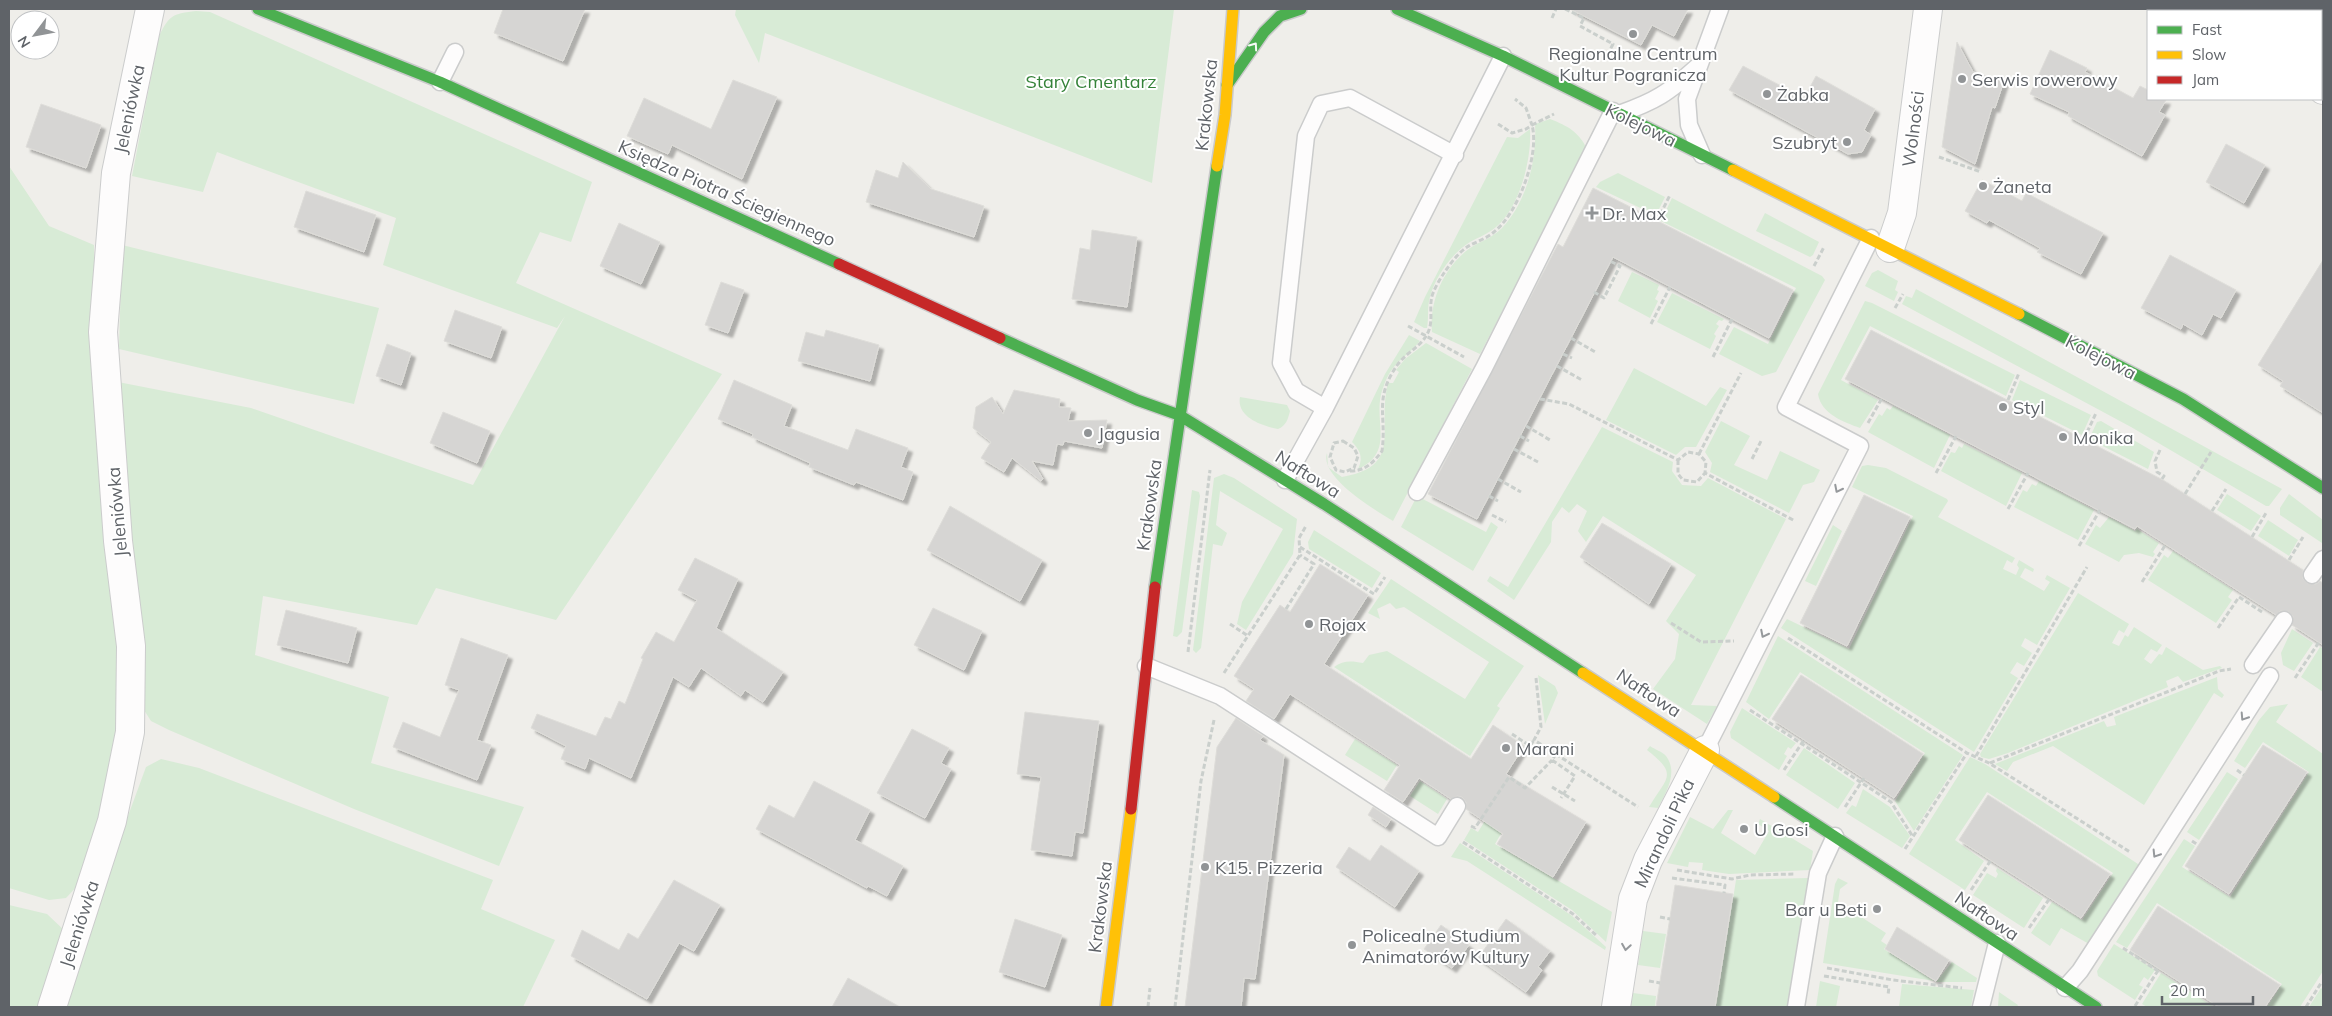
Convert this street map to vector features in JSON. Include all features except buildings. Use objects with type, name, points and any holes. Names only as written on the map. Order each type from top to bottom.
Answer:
[{"type":"street","name":"Jeleniówka","points":[[52,1007],[112,821],[130,732],[131,646],[118,541],[103,332],[116,173],[150,9]]},
{"type":"street","name":"Księdza Piotra Ściegiennego","points":[[258,9],[440,82],[1137,400],[1179,415]]},
{"type":"street","name":"Krakowska","points":[[1106,1007],[1141,730],[1146,666],[1179,415],[1225,115],[1233,9]]},
{"type":"street","points":[[1226,86],[1264,32],[1280,16],[1301,9]]},
{"type":"street","name":"Kolejowa","points":[[1397,9],[1408,11],[1616,112],[1880,243],[2183,399],[2323,488]]},
{"type":"street","name":"Wolności","points":[[1880,243],[1902,213],[1928,9]]},
{"type":"street","name":"Naftowa","points":[[1179,415],[1285,480],[1705,750],[1762,790],[1836,836],[2096,1007]]},
{"type":"street","name":"Mirandoli Pika","points":[[1616,1007],[1633,899],[1648,860],[1705,750]]},
{"type":"lane","points":[[1702,155],[1689,125],[1687,99],[1720,9]]},
{"type":"lane","points":[[440,82],[455,52]]},
{"type":"lane","points":[[1285,480],[1326,408],[1454,155],[1482,94],[1503,56]]},
{"type":"lane","points":[[1417,492],[1484,368],[1616,112],[1653,102],[1669,92],[1699,66]]},
{"type":"lane","points":[[1326,408],[1296,391],[1281,363],[1306,136],[1321,104],[1350,98],[1454,155]]},
{"type":"lane","points":[[1705,750],[1860,446],[1786,408],[1880,243]]},
{"type":"lane","points":[[2312,576],[2323,559]]},
{"type":"lane","points":[[2253,665],[2284,620]]},
{"type":"lane","points":[[1146,666],[1220,696],[1438,837],[1451,815]]},
{"type":"lane","points":[[2065,988],[2080,971],[2270,676]]},
{"type":"lane","points":[[1796,1007],[1818,873],[1836,836]]},
{"type":"lane","points":[[1982,1007],[1984,991],[1997,943]]},
{"type":"path","points":[[1552,18],[1556,9]]},
{"type":"path","points":[[1565,9],[1584,18],[1580,26],[1613,44],[1610,50]]},
{"type":"path","points":[[1350,471],[1356,465],[1357,451],[1343,441],[1334,443],[1330,457],[1332,466],[1340,472],[1358,471],[1368,466],[1382,452],[1381,413],[1387,384],[1400,361],[1423,342],[1426,337],[1431,319],[1432,296],[1444,272],[1466,248],[1494,232],[1502,224],[1523,188],[1531,165],[1534,139],[1532,125],[1526,108],[1515,99]]},
{"type":"path","points":[[1498,124],[1512,133],[1526,129],[1558,112]]},
{"type":"path","points":[[1938,156],[1981,172]]},
{"type":"path","points":[[1657,221],[1670,194]]},
{"type":"path","points":[[1814,266],[1826,243]]},
{"type":"path","points":[[1594,292],[1604,298],[1620,266],[1610,261]]},
{"type":"path","points":[[1651,324],[1670,287]]},
{"type":"path","points":[[1895,308],[1903,294]]},
{"type":"path","points":[[1713,356],[1732,319]]},
{"type":"path","points":[[1408,326],[1468,359]]},
{"type":"path","points":[[1571,338],[1598,353]]},
{"type":"path","points":[[1563,354],[1572,358]]},
{"type":"path","points":[[1557,366],[1582,380]]},
{"type":"path","points":[[2008,400],[2019,372]]},
{"type":"path","points":[[1699,454],[1741,373]]},
{"type":"path","points":[[1866,427],[1882,398]]},
{"type":"path","points":[[1540,399],[1558,400],[1569,404],[1678,460]]},
{"type":"path","points":[[2084,440],[2096,413]]},
{"type":"path","points":[[1526,426],[1550,440]]},
{"type":"path","points":[[1520,436],[1529,442]]},
{"type":"path","points":[[1936,472],[1956,436]]},
{"type":"path","points":[[1752,459],[1761,441]]},
{"type":"path","points":[[1514,449],[1538,462]]},
{"type":"path","points":[[2160,450],[2156,461],[2157,472],[2164,476],[2162,479]]},
{"type":"path","points":[[2185,494],[2211,451]]},
{"type":"path","points":[[1688,452],[1699,454],[1706,462],[1705,473],[1697,482],[1683,480],[1678,474],[1678,460],[1688,452]]},
{"type":"path","points":[[1188,652],[1210,470]]},
{"type":"path","points":[[1705,473],[1816,532]]},
{"type":"path","points":[[2008,509],[2028,474]]},
{"type":"path","points":[[1498,479],[1521,492]]},
{"type":"path","points":[[2212,511],[2226,489]]},
{"type":"path","points":[[1489,496],[1498,502]]},
{"type":"path","points":[[2080,546],[2100,510]]},
{"type":"path","points":[[2252,537],[2266,513]]},
{"type":"path","points":[[1492,515],[1506,522]]},
{"type":"path","points":[[2289,560],[2303,537]]},
{"type":"path","points":[[1174,1007],[1201,781],[1220,696],[1221,678],[1300,555],[1299,538]]},
{"type":"path","points":[[2142,582],[2166,544]]},
{"type":"path","points":[[1300,547],[1374,594],[1388,572]]},
{"type":"path","points":[[1286,609],[1314,564],[1300,555]]},
{"type":"path","points":[[1976,756],[2087,567]]},
{"type":"path","points":[[2218,628],[2240,595],[2263,613]]},
{"type":"path","points":[[1671,623],[1701,642],[1765,633],[1967,753],[1989,763],[2149,865]]},
{"type":"path","points":[[1230,624],[1248,636]]},
{"type":"path","points":[[2294,678],[2319,642]]},
{"type":"path","points":[[1989,763],[2220,671],[2253,665]]},
{"type":"path","points":[[1512,734],[1530,746],[1540,727],[1535,674]]},
{"type":"path","points":[[1748,709],[1891,802],[1913,837]]},
{"type":"path","points":[[1534,740],[1638,807]]},
{"type":"path","points":[[1781,775],[1804,740]]},
{"type":"path","points":[[1902,855],[1967,753]]},
{"type":"path","points":[[1451,815],[1475,828],[1509,777],[1524,788],[1556,754]]},
{"type":"path","points":[[1552,760],[1575,776],[1562,796]]},
{"type":"path","points":[[1840,814],[1864,778]]},
{"type":"path","points":[[1552,787],[1562,796],[1575,801]]},
{"type":"path","points":[[1451,815],[1462,842],[1573,914],[1600,939]]},
{"type":"path","points":[[1966,897],[1991,860]]},
{"type":"path","points":[[1671,868],[1732,879],[1750,875],[1818,873]]},
{"type":"path","points":[[1667,877],[1725,886],[1724,893]]},
{"type":"path","points":[[2024,935],[2050,898]]},
{"type":"path","points":[[2120,947],[2159,970],[2135,1006]]},
{"type":"path","points":[[1817,966],[1892,980],[1984,991]]},
{"type":"path","points":[[1802,972],[1889,987],[1888,995]]},
{"type":"path","points":[[2306,1007],[2322,982]]},
{"type":"path","points":[[1148,1007],[1150,988]]},
{"type":"green space","name":"Stary Cmentarz","points":[[736,9],[1174,9],[1152,183],[765,33],[759,63],[735,15]]},
{"type":"green space","points":[[196,11],[210,12],[592,182],[571,242],[540,232],[516,283],[722,374],[556,620],[436,588],[417,625],[263,596],[255,655],[389,697],[371,763],[524,807],[499,866],[354,809],[169,730],[151,721],[144,710],[118,382],[251,408],[473,485],[565,316],[557,328],[383,265],[396,218],[217,152],[203,192],[132,176],[159,36],[166,23],[173,16]]},
{"type":"green space","points":[[1550,119],[1572,130],[1587,149],[1480,354],[1432,332],[1433,308],[1436,297],[1446,275],[1461,256],[1470,248],[1502,228],[1511,217],[1529,179],[1534,152],[1535,124]]},
{"type":"green space","points":[[1530,129],[1529,154],[1523,181],[1512,207],[1496,227],[1463,247],[1445,266],[1432,289],[1427,328],[1424,328],[1414,322],[1507,137],[1518,138]]},
{"type":"green space","points":[[9,166],[49,226],[94,245],[95,386],[122,640],[113,768],[81,882],[66,898],[49,900],[9,888]]},
{"type":"green space","points":[[1618,173],[1665,197],[1658,211],[1653,209],[1651,213],[1596,187],[1600,182]]},
{"type":"green space","points":[[1672,198],[1822,276],[1825,280],[1776,372],[1762,376],[1719,354],[1734,327],[1768,344],[1796,288],[1661,221]]},
{"type":"green space","points":[[1765,213],[1819,242],[1813,255],[1810,257],[1756,231]]},
{"type":"green space","points":[[122,245],[379,308],[354,404],[119,349]]},
{"type":"green space","points":[[1878,270],[1898,281],[1895,290],[1898,292],[1894,301],[1865,286],[1872,273]]},
{"type":"green space","points":[[1632,272],[1659,285],[1657,290],[1659,291],[1655,299],[1658,301],[1650,318],[1618,301]]},
{"type":"green space","points":[[1916,289],[2282,489],[2269,506],[2266,506],[2131,427],[1902,304],[1906,296],[1912,298]]},
{"type":"green space","points":[[1672,293],[1724,319],[1722,321],[1719,320],[1716,324],[1719,326],[1714,334],[1716,336],[1710,349],[1657,322]]},
{"type":"green space","points":[[1865,301],[2015,375],[2006,396],[1870,326],[1841,380],[1878,400],[1860,428],[1828,412],[1820,401],[1818,394]]},
{"type":"green space","points":[[1409,335],[1420,341],[1390,372],[1380,400],[1380,444],[1377,453],[1370,462],[1358,469],[1361,461],[1360,454],[1352,442],[1385,374]]},
{"type":"green space","points":[[1426,343],[1472,369],[1393,521],[1350,492],[1329,468],[1342,477],[1362,472],[1374,464],[1381,455],[1384,443],[1385,400],[1388,383],[1393,383],[1399,372],[1396,370],[1405,359]]},
{"type":"green space","points":[[1634,368],[1706,406],[1720,387],[1727,390],[1696,447],[1685,447],[1676,455],[1606,420]]},
{"type":"green space","points":[[2020,380],[2091,415],[2082,435],[2012,400]]},
{"type":"green space","points":[[1240,397],[1287,405],[1290,411],[1286,422],[1278,429],[1258,423],[1242,410]]},
{"type":"green space","points":[[1893,406],[1950,435],[1934,468],[1868,432],[1879,414],[1882,416],[1887,408],[1890,410]]},
{"type":"green space","points":[[1721,421],[1750,436],[1734,465],[1767,480],[1780,451],[1820,470],[1814,482],[1803,485],[1789,513],[1710,472],[1712,463],[1705,452]]},
{"type":"green space","points":[[2101,421],[2154,452],[2148,469],[2089,439],[2097,422]]},
{"type":"green space","points":[[1602,427],[1673,462],[1672,471],[1682,485],[1701,486],[1708,478],[1786,519],[1691,705],[1717,706],[1707,724],[1653,689],[1675,659],[1679,634],[1666,621],[1696,575],[1603,516],[1586,542],[1578,531],[1587,511],[1577,504],[1569,513],[1562,507],[1552,522],[1551,542],[1514,600],[1487,581],[1490,576],[1508,587]]},
{"type":"green space","points":[[1964,444],[2022,473],[2006,506],[1941,471],[1951,452],[1955,453],[1959,446],[1962,448]]},
{"type":"green space","points":[[1862,466],[1886,468],[1947,499],[1948,501],[1938,517],[2015,558],[2012,563],[2007,560],[2003,569],[2016,575],[2019,568],[2017,565],[2019,560],[2034,569],[2033,572],[2025,568],[2020,577],[2044,591],[2050,582],[2045,579],[2047,575],[2070,588],[2037,645],[2025,638],[2021,646],[2032,653],[2024,666],[2017,662],[2010,673],[2018,678],[1974,752],[1781,628],[1787,619],[1849,649],[1913,516],[1852,487]]},
{"type":"green space","points":[[1224,474],[1234,478],[1297,519],[1293,554],[1246,630],[1237,624],[1242,602],[1283,529],[1220,491],[1216,525],[1227,533],[1222,546],[1213,544],[1201,648],[1196,653],[1193,650],[1214,478]]},
{"type":"green space","points":[[2039,481],[2094,510],[2078,540],[2014,507],[2023,490],[2027,492],[2032,484],[2036,486]]},
{"type":"green space","points":[[1192,490],[1199,492],[1200,496],[1182,632],[1177,637],[1173,636]]},
{"type":"green space","points":[[2227,494],[2261,516],[2251,531],[2217,510]]},
{"type":"green space","points":[[2289,494],[2323,520],[2322,543],[2280,515],[2280,508]]},
{"type":"green space","points":[[1417,496],[1486,532],[1491,522],[1498,527],[1473,571],[1401,527]]},
{"type":"green space","points":[[2109,517],[2135,531],[2137,529],[2159,543],[2153,552],[2155,554],[2153,557],[2139,553],[2124,555],[2119,562],[2085,544],[2096,525],[2100,528]]},
{"type":"green space","points":[[2268,520],[2298,540],[2289,556],[2258,536]]},
{"type":"green space","points":[[1833,525],[1842,531],[1816,586],[1805,581]]},
{"type":"green space","points":[[1314,530],[1381,573],[1372,588],[1309,549],[1308,542]]},
{"type":"green space","points":[[2173,551],[2233,590],[2228,597],[2232,600],[2216,623],[2148,580],[2164,555],[2168,558]]},
{"type":"green space","points":[[1391,579],[1524,666],[1497,706],[1500,708],[1470,756],[1334,667],[1348,662],[1363,663],[1369,655],[1387,651],[1465,699],[1489,662],[1404,607],[1396,609],[1390,603],[1377,609],[1380,619],[1368,613]]},
{"type":"green space","points":[[2078,593],[2129,624],[2124,633],[2119,630],[2112,643],[2119,646],[2125,635],[2128,637],[2134,627],[2162,645],[2157,652],[2151,649],[2144,659],[2151,664],[2159,654],[2162,655],[2166,647],[2203,670],[2220,666],[2222,668],[2183,682],[2178,676],[2166,681],[2168,687],[2008,753],[1989,759],[1981,757],[1980,754]]},
{"type":"green space","points":[[2292,629],[2313,643],[2294,671],[2283,665],[2281,653]]},
{"type":"green space","points":[[1778,636],[1963,755],[1914,831],[1895,801],[1925,753],[1800,672],[1769,719],[1746,702]]},
{"type":"green space","points":[[2320,647],[2323,649],[2323,692],[2301,677]]},
{"type":"green space","points":[[1538,675],[1555,686],[1558,693],[1545,724]]},
{"type":"green space","points":[[2217,677],[2218,689],[2224,695],[2222,698],[2214,693],[2144,805],[2053,746],[2013,762],[2007,771],[1995,764],[2104,721],[2107,727],[2116,725],[2114,717]]},
{"type":"green space","points":[[2288,704],[2276,722],[2323,754],[2323,971],[2300,1007],[2267,1007],[2282,984],[2157,903],[2127,948],[2116,942],[2184,839],[2195,846],[2182,867],[2230,897],[2309,772],[2263,742],[2245,768],[2234,761],[2259,720],[2270,707]]},
{"type":"green space","points":[[1742,708],[1796,743],[1791,749],[1788,747],[1784,754],[1787,756],[1779,770],[1731,738],[1730,732]]},
{"type":"green space","points":[[1355,739],[1397,765],[1387,781],[1345,755]]},
{"type":"green space","points":[[1650,746],[1666,756],[1671,769],[1670,783],[1658,808],[1649,807],[1667,777],[1663,765],[1647,750]]},
{"type":"green space","points":[[1804,748],[1855,783],[1838,809],[1786,775]]},
{"type":"green space","points":[[1970,757],[1985,764],[2138,864],[2139,866],[2089,944],[2061,928],[2050,946],[2031,933],[2052,902],[2082,920],[2113,873],[1987,792],[1955,840],[1984,861],[1965,890],[1909,854]]},
{"type":"green space","points":[[161,759],[199,768],[493,880],[481,909],[555,940],[523,1007],[58,1007],[146,767]]},
{"type":"green space","points":[[2227,772],[2238,779],[2199,840],[2187,832]]},
{"type":"green space","points":[[1420,781],[1447,799],[1438,814],[1410,796]]},
{"type":"green space","points":[[1507,785],[1513,813],[1495,844],[1612,912],[1606,942],[1572,910],[1464,840],[1471,828],[1478,832]]},
{"type":"green space","points":[[1863,789],[1890,807],[1910,836],[1902,848],[1846,813],[1852,805],[1856,807]]},
{"type":"green space","points":[[1728,810],[1733,810],[1721,833],[1755,855],[1769,831],[1758,824],[1760,819],[1813,851],[1810,870],[1729,874],[1702,870],[1703,863],[1689,862],[1688,867],[1667,863],[1690,817],[1713,829]]},
{"type":"green space","points":[[1460,843],[1571,915],[1606,947],[1605,950],[1467,861],[1451,857]]},
{"type":"green space","points":[[1997,868],[2043,898],[2024,928],[1973,895],[1987,873],[1996,878],[1998,874]]},
{"type":"green space","points":[[1808,878],[1789,1007],[1716,1007],[1736,880]]},
{"type":"green space","points":[[1838,878],[1848,883],[1840,889],[1838,902],[1886,933],[1881,941],[1887,945],[1884,949],[1934,981],[1823,963],[1835,884]]},
{"type":"green space","points":[[9,905],[47,914],[66,932],[40,1007],[9,1007]]},
{"type":"green space","points":[[1643,931],[1666,934],[1660,968],[1638,965]]},
{"type":"green space","points":[[2114,944],[2155,970],[2148,980],[2144,977],[2139,985],[2143,987],[2135,1000],[2098,976],[2097,971]]},
{"type":"green space","points":[[1952,962],[1977,978],[1976,982],[1936,982]]},
{"type":"green space","points":[[2161,973],[2214,1007],[2147,1007],[2142,1004]]},
{"type":"green space","points":[[1820,981],[1840,986],[1836,1007],[1816,1007]]},
{"type":"green space","points":[[1902,984],[1974,990],[1971,1007],[1899,1007]]},
{"type":"green space","points":[[2321,988],[2323,990],[2323,1007],[2309,1007]]},
{"type":"green space","points":[[1999,992],[2018,1005],[2017,1007],[1998,1007]]},
{"type":"green space","points":[[1633,993],[1656,996],[1655,1007],[1631,1007]]},
{"type":"traffic: fast","points":[[258,9],[440,82],[839,264]]},
{"type":"traffic: fast","points":[[1227,85],[1264,32],[1280,16],[1301,9]]},
{"type":"traffic: fast","points":[[1397,9],[1503,56],[1733,170]]},
{"type":"traffic: fast","points":[[1155,587],[1217,166]]},
{"type":"traffic: fast","points":[[2019,314],[2183,399],[2323,488]]},
{"type":"traffic: fast","points":[[1000,338],[1137,400],[1179,415],[1324,504],[1583,673]]},
{"type":"traffic: fast","points":[[1774,797],[2096,1007]]},
{"type":"traffic: slow","points":[[1217,166],[1225,115],[1233,9]]},
{"type":"traffic: slow","points":[[1733,170],[2019,314]]},
{"type":"traffic: slow","points":[[1583,673],[1774,797]]},
{"type":"traffic: slow","points":[[1106,1007],[1131,809]]},
{"type":"traffic: jam","points":[[839,264],[1000,338]]},
{"type":"traffic: jam","points":[[1131,809],[1155,587]]},
{"type":"place","name":"Regionalne Centrum Kultur Pogranicza","points":[[1633,34]]},
{"type":"place","name":"Serwis rowerowy","points":[[1962,79]]},
{"type":"place","name":"Żabka","points":[[1767,94]]},
{"type":"place","name":"Szubryt","points":[[1847,142]]},
{"type":"place","name":"Żaneta","points":[[1983,186]]},
{"type":"place","name":"Dr. Max","points":[[1592,213]]},
{"type":"place","name":"Styl","points":[[2003,407]]},
{"type":"place","name":"Jagusia","points":[[1088,433]]},
{"type":"place","name":"Monika","points":[[2063,437]]},
{"type":"place","name":"Rojax","points":[[1309,624]]},
{"type":"place","name":"Marani","points":[[1506,748]]},
{"type":"place","name":"U Gosi","points":[[1744,829]]},
{"type":"place","name":"K15. Pizzeria","points":[[1205,867]]},
{"type":"place","name":"Bar u Beti","points":[[1877,909]]},
{"type":"place","name":"Policealne Studium Animatorów Kultury","points":[[1352,945]]}]
